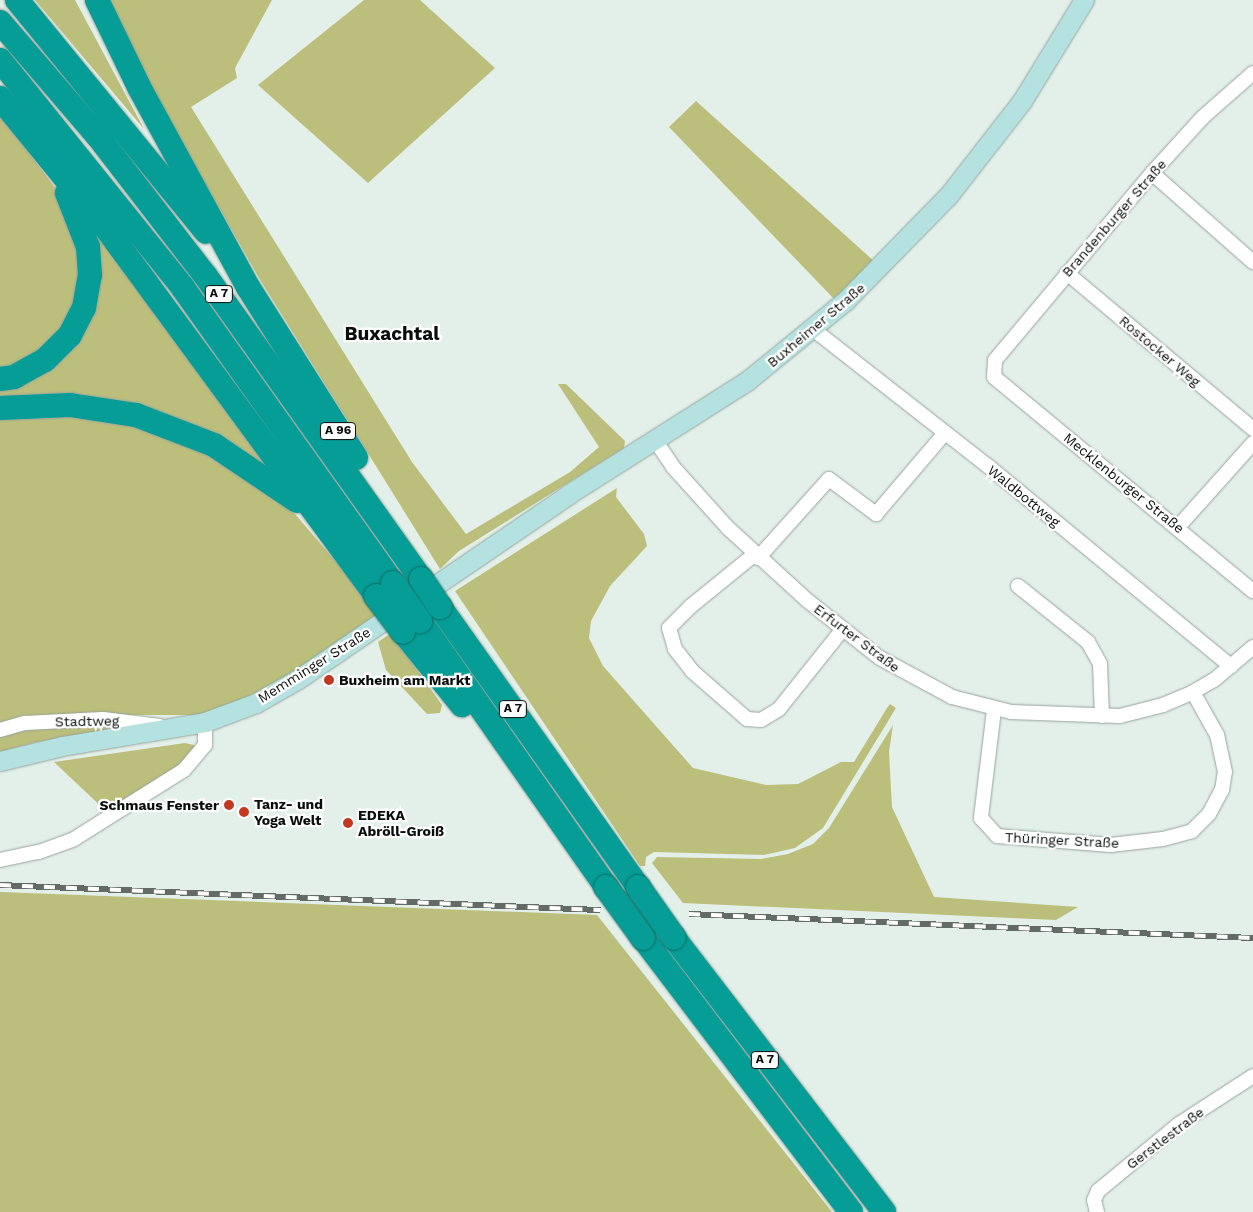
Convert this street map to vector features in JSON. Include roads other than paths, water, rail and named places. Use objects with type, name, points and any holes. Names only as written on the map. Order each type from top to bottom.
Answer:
[{"type":"highway","points":[[17,0],[114,116],[248,287]]},
{"type":"highway","points":[[97,0],[139,87],[248,287]]},
{"type":"highway","name":"A 7","points":[[0,22],[97,135],[205,275],[674,938],[884,1212]]},
{"type":"highway","name":"A 7","points":[[0,60],[183,288],[384,590],[535,788],[643,938],[851,1212]]},
{"type":"highway","points":[[0,98],[27,130],[60,181],[81,223],[88,247],[90,274],[84,308],[70,334],[45,360],[14,376],[0,380]]},
{"type":"highway","name":"A 7","points":[[27,130],[106,228],[312,510],[384,590]]},
{"type":"highway","name":"A 96","points":[[248,287],[367,476],[421,579]]},
{"type":"highway","name":"A 7","points":[[0,408],[37,404],[100,408],[166,425],[214,445],[312,510]]},
{"type":"street","name":"Buxheimer Straße","points":[[466,563],[747,381],[813,329],[889,260],[981,157],[1038,78],[1084,0]]},
{"type":"street","name":"Brandenburger Straße","points":[[994,377],[995,360],[1152,173],[1251,78]]},
{"type":"street","points":[[1152,173],[1253,262]]},
{"type":"street","name":"Rostocker Weg","points":[[1068,273],[1253,430]]},
{"type":"street","name":"Waldbottweg","points":[[813,329],[945,433],[1231,666]]},
{"type":"street","name":"Mecklenburger Straße","points":[[994,377],[1253,590]]},
{"type":"street","points":[[842,630],[779,709],[761,720],[747,719],[706,683],[675,649],[669,628],[691,606],[756,556],[829,479],[876,514],[945,433]]},
{"type":"street","name":"Erfurter Straße","points":[[655,440],[673,467],[756,556],[842,630],[906,675],[952,697],[994,710],[1102,716],[1142,712],[1193,692],[1231,666],[1253,647]]},
{"type":"street","points":[[1178,528],[1253,443]]},
{"type":"street","name":"Memminger Straße","points":[[0,761],[62,746],[175,729],[205,722],[241,710],[298,679],[466,563]]},
{"type":"street","points":[[1018,586],[1088,642],[1100,664],[1102,716]]},
{"type":"street","name":"Thüringer Straße","points":[[994,710],[980,818],[997,836],[1111,845],[1163,839],[1192,831],[1209,814],[1222,790],[1225,772],[1217,735],[1193,692]]},
{"type":"street","name":"Stadtweg","points":[[0,730],[24,723],[103,719],[175,729]]},
{"type":"street","points":[[0,860],[39,852],[74,839],[184,770],[205,745],[205,722]]},
{"type":"street","name":"Gerstlestraße","points":[[1097,1212],[1094,1200],[1105,1185],[1179,1124],[1253,1076]]},
{"type":"railway","points":[[0,885],[600,910]]},
{"type":"railway","points":[[689,914],[1253,938]]},
{"type":"place","name":"Buxheim am Markt","points":[[329,680]]},
{"type":"place","name":"Schmaus Fenster","points":[[229,805]]},
{"type":"place","name":"Tanz- und Yoga Welt","points":[[244,812]]},
{"type":"place","name":"EDEKA Abröll-Groiß","points":[[348,823]]},
{"type":"district","name":"Buxachtal","points":[[392,334]]}]
